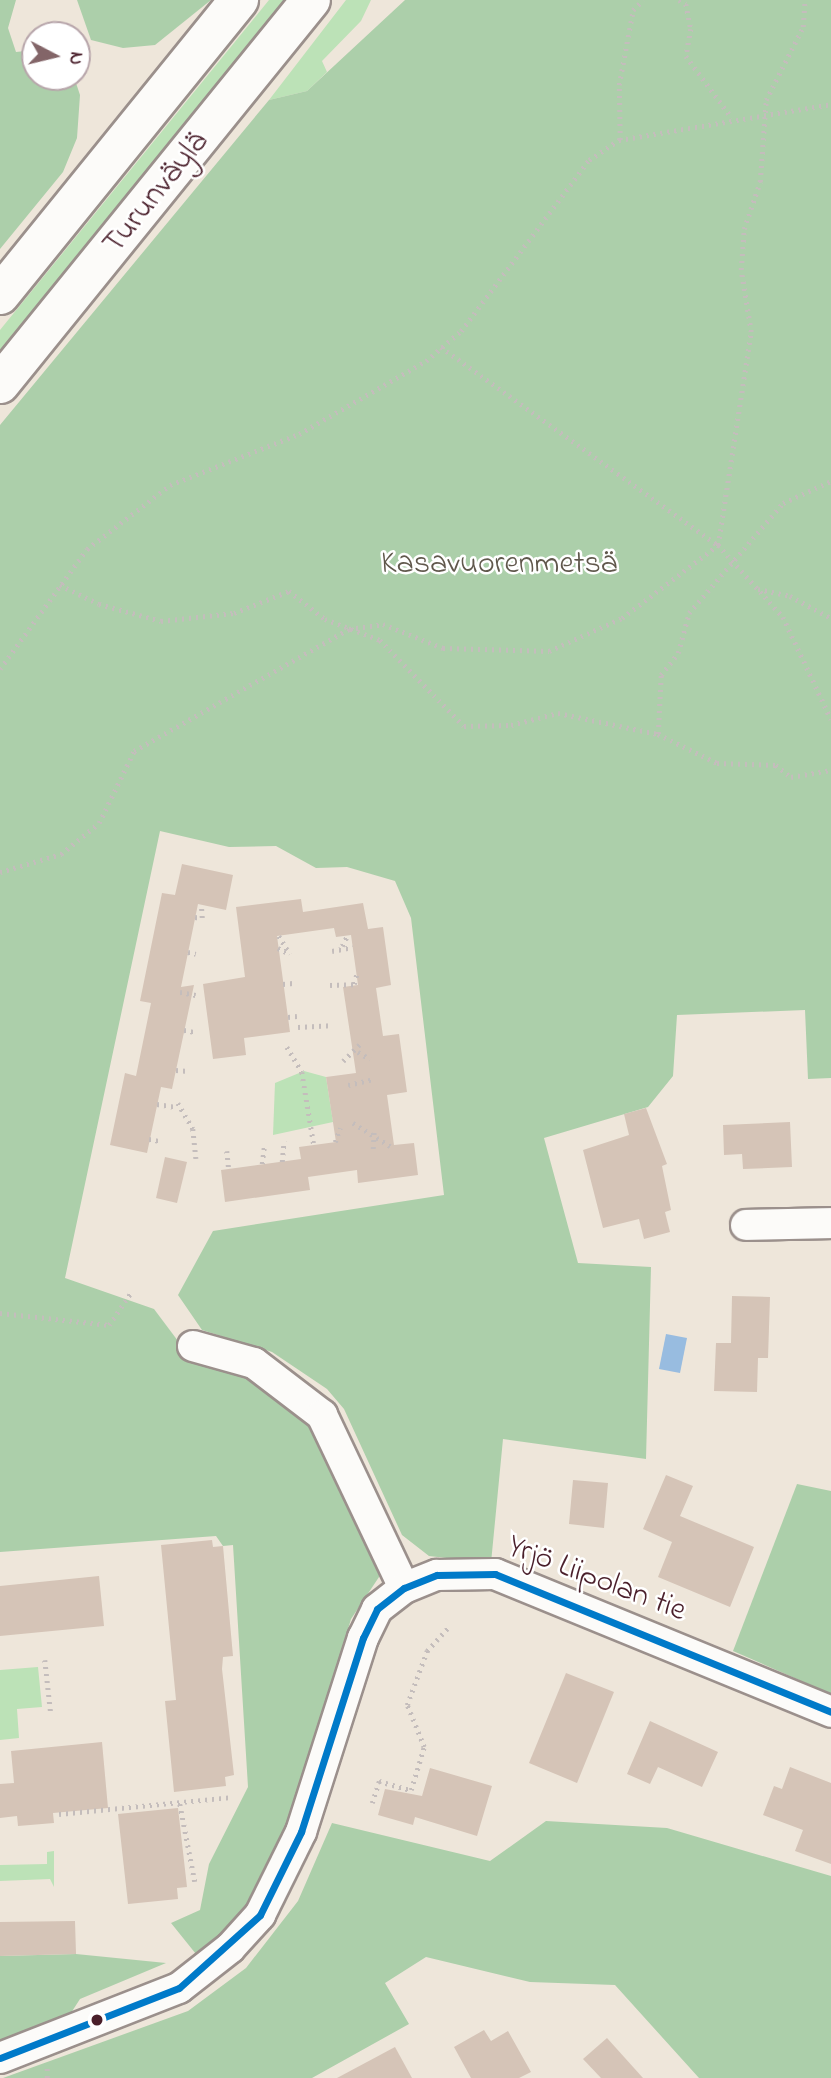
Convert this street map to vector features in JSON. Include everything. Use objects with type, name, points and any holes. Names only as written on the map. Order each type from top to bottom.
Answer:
[{"type":"highway","name":"Turunväylä","points":[[0,295],[239,0]]},
{"type":"highway","name":"Turunväylä","points":[[0,384],[311,0]]},
{"type":"street","points":[[746,1225],[831,1223]]},
{"type":"street","points":[[194,1346],[254,1363],[284,1380],[322,1415],[404,1588]]},
{"type":"street","name":"Yrjö Liipolan tie","points":[[0,2058],[179,1988],[230,1948],[260,1915],[301,1832],[363,1638],[377,1609],[404,1588],[437,1575],[495,1574],[831,1712]]},
{"type":"path","points":[[620,140],[619,85],[633,10],[643,0]]},
{"type":"path","points":[[678,0],[686,4],[691,29],[686,56],[733,119]]},
{"type":"path","points":[[0,872],[61,854],[99,823],[134,751],[349,628],[383,624],[443,648],[549,651],[622,618],[718,545],[751,332],[741,270],[744,229],[760,183],[764,115],[803,27],[805,0]]},
{"type":"path","points":[[0,668],[87,549],[170,485],[299,434],[442,347],[589,160],[620,140],[831,104]]},
{"type":"path","points":[[442,347],[718,545],[783,617],[831,719]]},
{"type":"path","points":[[658,734],[662,675],[678,653],[689,613],[783,503],[831,481]]},
{"type":"path","points":[[60,585],[99,604],[161,621],[234,613],[289,591],[349,628],[380,640],[464,726],[511,725],[558,713],[658,734],[717,763],[776,765],[791,777],[831,770]]},
{"type":"path","points":[[758,589],[790,596],[831,618]]},
{"type":"path","points":[[195,917],[202,918],[201,905]]},
{"type":"path","points":[[278,948],[290,954],[279,936]]},
{"type":"path","points":[[342,946],[347,936]]},
{"type":"path","points":[[332,951],[342,946],[353,947]]},
{"type":"path","points":[[188,953],[196,954]]},
{"type":"path","points":[[330,985],[350,985],[357,973]]},
{"type":"path","points":[[283,984],[293,983]]},
{"type":"path","points":[[180,992],[196,995]]},
{"type":"path","points":[[288,1017],[297,1016]]},
{"type":"path","points":[[298,1027],[331,1025]]},
{"type":"path","points":[[184,1030],[194,1032]]},
{"type":"path","points":[[343,1061],[358,1052],[360,1044]]},
{"type":"path","points":[[287,1047],[302,1072],[314,1145]]},
{"type":"path","points":[[358,1052],[370,1059]]},
{"type":"path","points":[[176,1070],[188,1072]]},
{"type":"path","points":[[348,1085],[373,1079]]},
{"type":"path","points":[[157,1104],[177,1105],[193,1129],[196,1159]]},
{"type":"path","points":[[353,1124],[374,1132],[390,1146]]},
{"type":"path","points":[[335,1142],[340,1128]]},
{"type":"path","points":[[373,1149],[374,1132]]},
{"type":"path","points":[[149,1139],[159,1141]]},
{"type":"path","points":[[282,1162],[284,1141]]},
{"type":"path","points":[[262,1164],[264,1147]]},
{"type":"path","points":[[227,1151],[229,1169]]},
{"type":"path","points":[[0,1313],[109,1325],[132,1291]]},
{"type":"path","points":[[372,1803],[379,1782],[411,1790],[424,1747],[407,1705],[427,1651],[448,1628]]},
{"type":"path","points":[[45,1660],[51,1714]]},
{"type":"path","points":[[59,1814],[231,1797]]},
{"type":"path","points":[[180,1804],[195,1882]]},
{"type":"green space","points":[[0,0],[16,0],[8,28],[16,52],[21,51],[21,91],[79,91],[80,95],[77,138],[63,172],[0,249]]},
{"type":"green space","points":[[77,0],[211,0],[155,45],[123,48],[91,40],[91,21],[84,21]]},
{"type":"green space","points":[[269,0],[290,0],[0,354],[0,330]]},
{"type":"green space","points":[[346,0],[371,0],[361,21],[322,61],[327,72],[307,91],[269,100]]},
{"type":"green space","name":"Kasavuorenmetsä","points":[[405,0],[831,0],[831,1078],[808,1079],[805,1010],[677,1015],[673,1076],[648,1107],[544,1138],[578,1263],[651,1267],[646,1459],[503,1439],[491,1563],[429,1556],[402,1535],[344,1409],[327,1389],[272,1352],[202,1330],[178,1295],[213,1231],[444,1195],[411,918],[395,881],[347,867],[316,868],[276,846],[229,847],[160,831],[65,1278],[154,1309],[187,1353],[271,1384],[315,1421],[381,1574],[351,1619],[284,1845],[263,1887],[200,1959],[171,1923],[200,1910],[209,1864],[248,1787],[233,1545],[223,1546],[216,1536],[0,1552],[0,425],[269,100],[307,91]]},
{"type":"green space","points":[[304,1071],[326,1077],[333,1122],[273,1135],[275,1083]]},
{"type":"green space","points":[[797,1484],[831,1491],[831,1694],[733,1651]]},
{"type":"green space","points":[[38,1667],[42,1707],[17,1709],[19,1738],[0,1740],[0,1670]]},
{"type":"green space","points":[[546,1821],[667,1828],[831,1876],[831,2078],[699,2078],[615,1985],[530,1982],[426,1957],[385,1983],[409,2024],[312,2078],[3,2078],[188,2011],[246,1968],[298,1901],[332,1823],[490,1861]]},
{"type":"green space","points":[[54,1851],[54,1887],[50,1879],[0,1881],[0,1865],[47,1864],[47,1852]]},
{"type":"green space","points":[[76,1954],[166,1963],[80,1999],[69,2016],[0,2042],[0,1956]]},
{"type":"water","points":[[666,1334],[687,1338],[680,1373],[659,1369]]},
{"type":"building","points":[[182,864],[233,875],[226,910],[198,904],[181,987],[194,985],[172,1089],[161,1087],[147,1153],[110,1145],[125,1073],[136,1076],[151,1003],[140,1001],[162,893],[175,895]]},
{"type":"building","points":[[301,899],[303,912],[363,903],[368,929],[383,927],[391,985],[376,988],[383,1036],[399,1034],[407,1092],[387,1095],[394,1145],[414,1143],[418,1175],[358,1183],[357,1170],[308,1177],[310,1190],[225,1202],[221,1170],[301,1159],[299,1147],[336,1142],[326,1077],[356,1073],[343,987],[358,985],[351,935],[336,937],[334,928],[277,936],[290,1032],[244,1038],[246,1055],[213,1059],[203,984],[245,977],[236,907]]},
{"type":"building","points":[[646,1108],[667,1164],[662,1166],[671,1210],[665,1212],[670,1232],[644,1239],[639,1219],[603,1228],[583,1150],[629,1135],[624,1114]]},
{"type":"building","points":[[790,1122],[792,1167],[743,1169],[742,1154],[724,1155],[723,1125]]},
{"type":"building","points":[[165,1157],[187,1162],[177,1203],[156,1198]]},
{"type":"building","points":[[732,1296],[770,1297],[768,1358],[758,1358],[757,1392],[714,1391],[716,1343],[731,1343]]},
{"type":"building","points":[[666,1475],[693,1486],[680,1516],[754,1547],[730,1607],[658,1577],[672,1542],[643,1529]]},
{"type":"building","points":[[573,1480],[608,1483],[604,1528],[569,1524]]},
{"type":"building","points":[[212,1540],[213,1547],[223,1546],[233,1656],[223,1657],[222,1669],[234,1775],[225,1777],[226,1786],[174,1792],[165,1701],[176,1700],[161,1545]]},
{"type":"building","points":[[99,1576],[104,1626],[0,1636],[0,1586]]},
{"type":"building","points":[[566,1673],[614,1692],[577,1783],[529,1763]]},
{"type":"building","points":[[650,1721],[718,1752],[702,1787],[658,1767],[650,1784],[627,1774]]},
{"type":"building","points":[[102,1742],[108,1808],[53,1813],[54,1823],[18,1826],[17,1816],[0,1818],[0,1784],[14,1783],[11,1751]]},
{"type":"building","points":[[790,1767],[831,1783],[831,1864],[795,1851],[803,1830],[763,1815],[774,1786],[782,1789]]},
{"type":"building","points":[[430,1768],[492,1786],[477,1836],[415,1817],[413,1825],[378,1815],[385,1789],[422,1796]]},
{"type":"building","points":[[178,1808],[187,1887],[177,1888],[178,1899],[128,1904],[118,1814]]},
{"type":"building","points":[[75,1921],[76,1954],[0,1956],[0,1922]]},
{"type":"building","points":[[484,2030],[491,2041],[508,2031],[531,2072],[519,2078],[471,2078],[454,2047]]},
{"type":"building","points":[[607,2038],[643,2078],[601,2078],[583,2059]]},
{"type":"building","points":[[395,2047],[412,2078],[337,2078]]},
{"type":"transit line","points":[[0,2058],[179,1988],[260,1915],[301,1832],[363,1638],[377,1609],[404,1588],[437,1575],[495,1574],[831,1712]]}]
